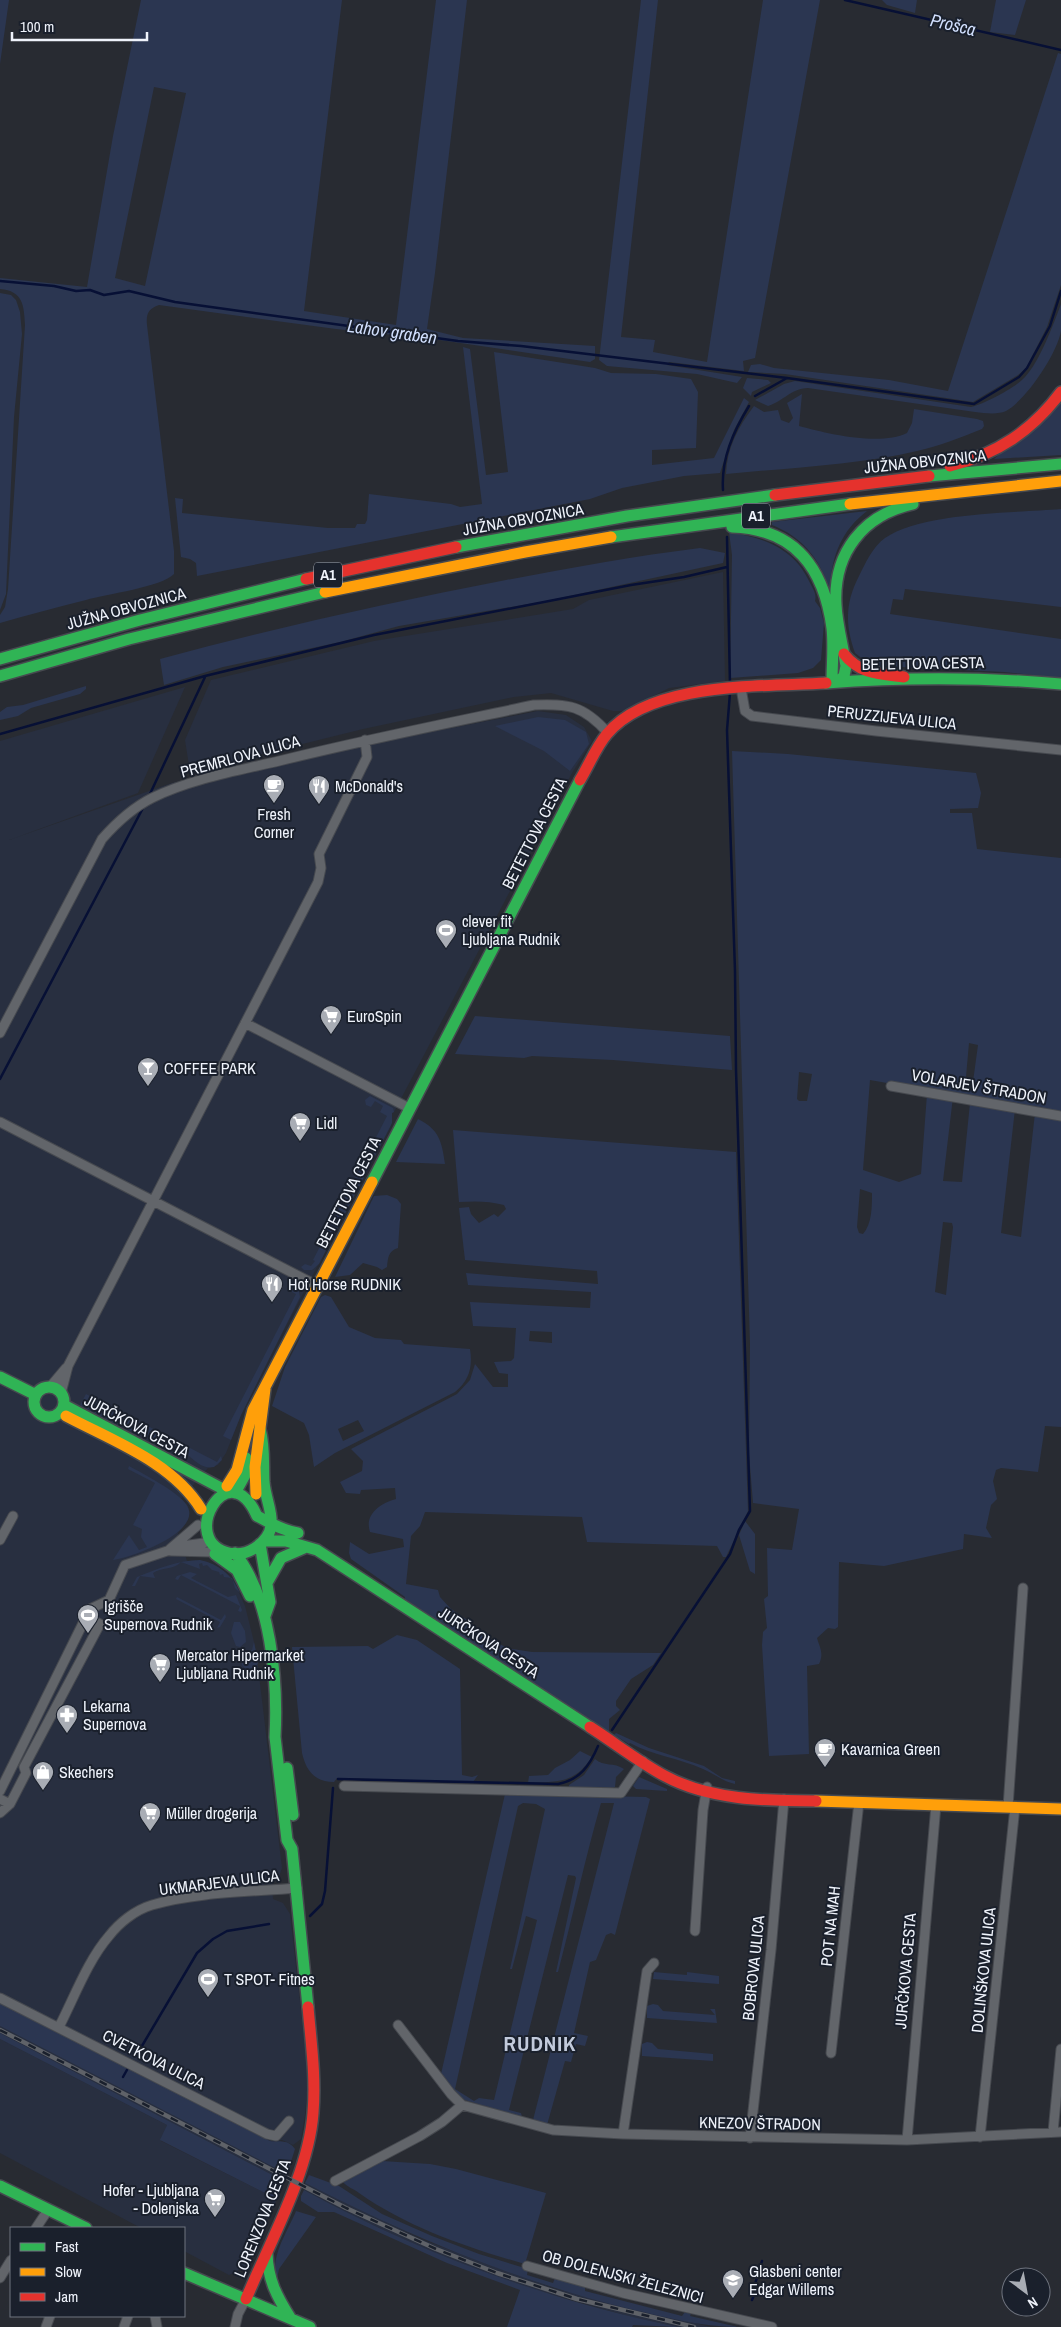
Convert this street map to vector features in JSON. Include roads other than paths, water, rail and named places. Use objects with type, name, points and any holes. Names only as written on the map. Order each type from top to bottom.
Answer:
[{"type":"main road","points":[[885,481],[907,472],[970,461],[1003,447],[1036,423],[1061,392]]},
{"type":"main road","name":"JUŽNA OBVOZNICA","points":[[0,660],[166,614],[411,556],[565,526],[885,481],[1061,464]]},
{"type":"main road","name":"JUŽNA OBVOZNICA","points":[[0,676],[167,630],[403,575],[532,550],[795,510],[981,488],[1061,481]]},
{"type":"main road","points":[[836,681],[846,671],[837,614],[837,579],[844,555],[856,535],[875,518],[899,507],[948,500],[981,488]]},
{"type":"main road","points":[[532,550],[570,551],[736,526],[752,527],[774,534],[793,546],[805,557],[820,584],[832,629],[836,681]]},
{"type":"main road","points":[[844,654],[851,663],[861,670],[904,677]]},
{"type":"main road","name":"BETETTOVA CESTA","points":[[231,1488],[253,1410],[266,1389],[409,1108],[591,760],[608,733],[633,713],[668,697],[694,692],[904,677],[993,678],[1061,684]]},
{"type":"main road","points":[[0,1377],[36,1395]]},
{"type":"main road","points":[[50,1387],[61,1393],[62,1409],[48,1417],[40,1414],[35,1407],[36,1395],[42,1389],[50,1387]]},
{"type":"main road","name":"BETETTOVA CESTA","points":[[266,1389],[265,1407],[255,1463],[256,1494],[269,1518]]},
{"type":"main road","name":"JURČKOVA CESTA","points":[[62,1409],[174,1477],[184,1479],[198,1488],[205,1505]]},
{"type":"main road","name":"JURČKOVA CESTA","points":[[62,1409],[231,1488]]},
{"type":"main road","name":"BETETTOVA CESTA","points":[[260,1428],[264,1442],[264,1488],[269,1518]]},
{"type":"main road","points":[[256,1494],[231,1488],[205,1505],[198,1525],[209,1546],[233,1565],[242,1578],[250,1596],[265,1616]]},
{"type":"main road","points":[[231,1488],[248,1497],[254,1504],[257,1516],[269,1518],[259,1534],[257,1544]]},
{"type":"main road","points":[[205,1505],[209,1546]]},
{"type":"main road","name":"JURČKOVA CESTA","points":[[269,1518],[291,1533],[298,1533],[311,1541],[317,1550],[643,1761],[654,1770],[707,1788],[784,1800],[1061,1809]]},
{"type":"main road","name":"JURČKOVA CESTA","points":[[257,1544],[280,1539],[304,1548],[317,1550]]},
{"type":"main road","points":[[209,1546],[222,1542],[236,1546],[257,1544]]},
{"type":"main road","points":[[209,1546],[235,1554],[257,1544]]},
{"type":"main road","name":"LORENZOVA CESTA","points":[[257,1544],[270,1602],[265,1616]]},
{"type":"main road","points":[[267,1583],[274,1565],[282,1556],[304,1548]]},
{"type":"main road","name":"LORENZOVA CESTA","points":[[235,1554],[247,1567],[265,1616],[276,1720],[275,1737],[287,1840],[292,1850],[297,1888],[314,2070],[313,2115],[301,2168],[267,2254],[246,2299]]},
{"type":"main road","points":[[0,2186],[84,2227]]},
{"type":"main road","points":[[267,2254],[267,2271],[271,2288],[292,2319]]},
{"type":"main road","points":[[185,2273],[310,2327]]},
{"type":"street","name":"PERUZZIJEVA ULICA","points":[[733,689],[745,710],[752,716],[1061,750]]},
{"type":"street","name":"PREMRLOVA ULICA","points":[[0,1033],[102,839],[124,816],[162,793],[220,775],[365,740],[534,705],[556,704],[577,707],[608,733]]},
{"type":"street","points":[[61,1393],[68,1366],[318,882],[321,868],[319,854],[367,757],[365,740]]},
{"type":"street","points":[[245,1023],[409,1108]]},
{"type":"street","name":"VOLARJEV ŠTRADON","points":[[891,1086],[1061,1116]]},
{"type":"street","points":[[0,1122],[318,1286]]},
{"type":"street","points":[[50,1387],[68,1366]]},
{"type":"street","points":[[0,1540],[13,1516]]},
{"type":"street","points":[[168,1551],[198,1525]]},
{"type":"street","points":[[0,1790],[90,1609],[109,1600],[125,1565],[168,1551],[209,1546]]},
{"type":"street","points":[[1012,1807],[1023,1588]]},
{"type":"street","points":[[0,1812],[10,1804],[26,1773],[24,1767],[100,1624],[86,1617]]},
{"type":"street","points":[[57,1675],[65,1689]]},
{"type":"street","points":[[38,1714],[49,1720]]},
{"type":"street","points":[[344,1786],[473,1791],[621,1792],[643,1761]]},
{"type":"street","points":[[10,1770],[24,1767]]},
{"type":"street","points":[[695,1931],[703,1810],[707,1788]]},
{"type":"street","points":[[0,1799],[10,1804]]},
{"type":"street","name":"BOBROVA ULICA","points":[[750,2138],[771,1950],[784,1800]]},
{"type":"street","name":"POT NA MAH","points":[[830,2053],[859,1802]]},
{"type":"street","name":"JURČKOVA CESTA","points":[[907,2140],[936,1805]]},
{"type":"street","name":"DOLINŠKOVA ULICA","points":[[980,2137],[1012,1807]]},
{"type":"street","name":"UKMARJEVA ULICA","points":[[59,2027],[102,1946],[123,1921],[137,1912],[151,1905],[189,1898],[297,1888]]},
{"type":"street","points":[[623,2134],[646,1972],[654,1963]]},
{"type":"street","name":"CVETKOVA ULICA","points":[[0,1998],[273,2137],[282,2131],[288,2120]]},
{"type":"street","points":[[335,2181],[420,2136],[442,2122],[462,2104],[451,2094],[398,2025]]},
{"type":"street","points":[[1057,2132],[1061,2049]]},
{"type":"street","name":"KNEZOV ŠTRADON","points":[[462,2104],[553,2130],[623,2134],[907,2140],[1057,2132]]},
{"type":"street","points":[[37,2227],[48,2210]]},
{"type":"street","points":[[0,2278],[10,2262]]},
{"type":"street","name":"OB DOLENJSKI ŽELEZNICI","points":[[526,2266],[623,2294],[772,2327]]},
{"type":"street","points":[[235,2327],[238,2314],[246,2299]]},
{"type":"waterway","name":"Prošca","points":[[845,0],[1061,50]]},
{"type":"waterway","name":"Lahov graben","points":[[0,281],[54,286],[76,291],[90,290],[104,295],[129,291],[175,302],[458,341],[521,346],[787,378]]},
{"type":"waterway","points":[[755,396],[787,378],[974,404],[1019,377],[1027,368],[1050,326],[1061,291]]},
{"type":"waterway","points":[[723,490],[724,467],[729,446],[749,406]]},
{"type":"waterway","points":[[727,537],[730,685]]},
{"type":"waterway","points":[[0,734],[205,676],[374,635],[631,585],[684,577],[727,567]]},
{"type":"waterway","points":[[149,796],[205,677]]},
{"type":"waterway","points":[[612,1730],[730,1554],[739,1530],[750,1511],[727,730],[730,693]]},
{"type":"waterway","points":[[0,1079],[144,806]]},
{"type":"waterway","points":[[338,1779],[558,1784],[572,1779],[583,1771],[598,1746]]},
{"type":"waterway","points":[[310,1916],[322,1904],[325,1891],[333,1788]]},
{"type":"waterway","points":[[136,2056],[197,1953],[213,1939],[227,1931],[269,1924]]},
{"type":"waterway","points":[[123,2077],[128,2068]]},
{"type":"waterway","points":[[755,2284],[762,2261]]},
{"type":"waterway","points":[[752,2300],[754,2295]]},
{"type":"railway","points":[[0,2030],[346,2208],[436,2249],[497,2273],[577,2299],[694,2327]]},
{"type":"place","name":"Fresh Corner","points":[[274,804]]},
{"type":"place","name":"McDonald's","points":[[319,805]]},
{"type":"place","name":"clever fit Ljubljana Rudnik","points":[[446,949]]},
{"type":"place","name":"EuroSpin","points":[[331,1035]]},
{"type":"place","name":"COFFEE PARK","points":[[148,1087]]},
{"type":"place","name":"Lidl","points":[[300,1142]]},
{"type":"place","name":"Hot Horse RUDNIK","points":[[272,1303]]},
{"type":"place","name":"Igrišče Supernova Rudnik","points":[[88,1634]]},
{"type":"place","name":"Mercator Hipermarket Ljubljana Rudnik","points":[[160,1683]]},
{"type":"place","name":"Lekarna Supernova","points":[[67,1734]]},
{"type":"place","name":"Kavarnica Green","points":[[825,1768]]},
{"type":"place","name":"Skechers","points":[[43,1791]]},
{"type":"place","name":"Müller drogerija","points":[[150,1832]]},
{"type":"place","name":"T SPOT- Fitnes","points":[[208,1998]]},
{"type":"place","name":"Hofer - Ljubljana - Dolenjska","points":[[215,2218]]},
{"type":"place","name":"Glasbeni center Edgar Willems","points":[[733,2299]]},
{"type":"district","name":"RUDNIK","points":[[540,2044]]}]
